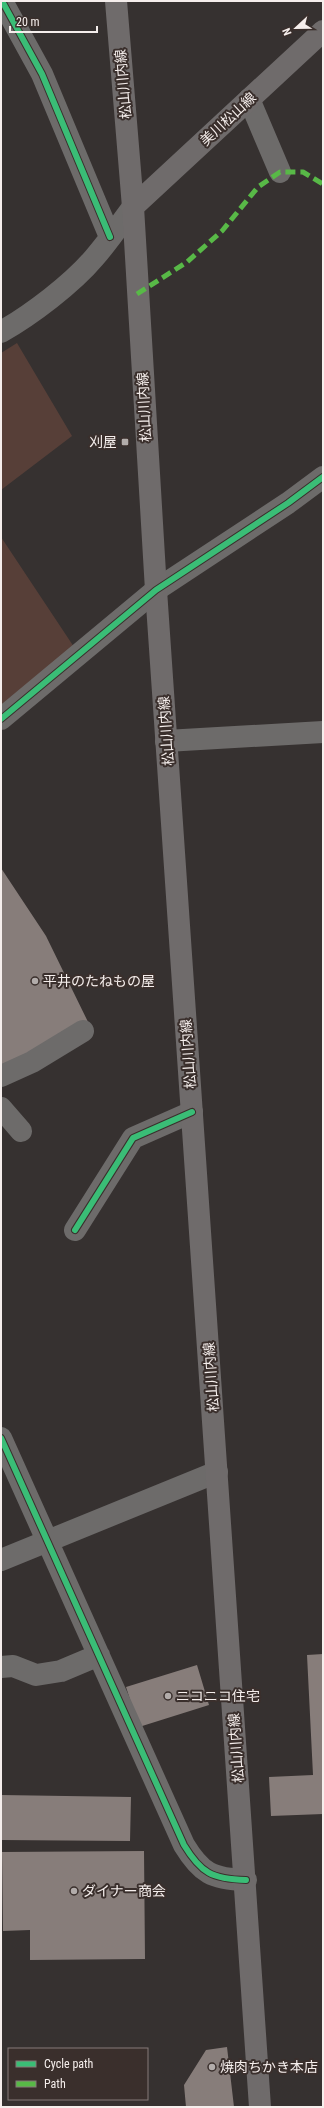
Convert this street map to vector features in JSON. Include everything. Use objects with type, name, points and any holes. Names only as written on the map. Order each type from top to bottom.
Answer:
[{"type":"main road","name":"松山川内線","points":[[116,1],[132,207],[166,741],[246,1880],[260,2107]]},
{"type":"main road","name":"美川松山線","points":[[132,207],[323,31]]},
{"type":"street","points":[[2,1],[42,74],[110,237]]},
{"type":"street","points":[[249,99],[280,172]]},
{"type":"street","points":[[1,332],[14,324],[72,280],[94,258],[132,207]]},
{"type":"street","points":[[1,719],[156,590],[288,503],[323,477]]},
{"type":"street","points":[[166,741],[323,732]]},
{"type":"street","points":[[1,1076],[32,1062],[83,1031]]},
{"type":"street","points":[[1,1108],[21,1131]]},
{"type":"street","points":[[75,1230],[133,1138],[192,1112]]},
{"type":"street","points":[[1,1438],[184,1845],[194,1862],[208,1874],[224,1880],[246,1880]]},
{"type":"street","points":[[1,1560],[217,1472]]},
{"type":"street","points":[[1,1667],[13,1666],[36,1675],[61,1671],[99,1655]]},
{"type":"shaded area","points":[[17,343],[72,436],[1,490],[1,353]]},
{"type":"shaded area","points":[[1,537],[74,647],[1,708]]},
{"type":"building","name":"平井のたねもの屋","points":[[1,868],[46,936],[90,1026],[1,1076]]},
{"type":"building","points":[[323,1654],[323,1814],[271,1816],[269,1777],[313,1775],[307,1655]]},
{"type":"building","name":"ニコニコ住宅","points":[[197,1665],[209,1705],[139,1727],[126,1687]]},
{"type":"building","points":[[1,1795],[131,1797],[130,1841],[1,1840]]},
{"type":"building","name":"ダイナー商会","points":[[144,1851],[145,1959],[30,1960],[30,1930],[3,1931],[2,1852]]},
{"type":"building","name":"焼肉ちかき本店","points":[[227,2047],[234,2107],[186,2107],[184,2085],[206,2050]]},
{"type":"marked path","points":[[137,294],[187,262],[222,231],[258,187],[280,172],[303,172],[323,184]]},
{"type":"cycle path","points":[[2,1],[42,74],[110,237]]},
{"type":"cycle path","points":[[1,719],[156,590],[288,503],[323,477]]},
{"type":"cycle path","points":[[75,1230],[133,1138],[192,1112]]},
{"type":"cycle path","points":[[1,1438],[184,1845],[196,1862],[209,1873],[224,1878],[246,1880]]},
{"type":"place","name":"刈屋","points":[[125,442]]},
{"type":"place","name":"平井のたねもの屋","points":[[35,981]]},
{"type":"place","name":"ニコニコ住宅","points":[[168,1696]]},
{"type":"place","name":"ダイナー商会","points":[[74,1891]]},
{"type":"place","name":"焼肉ちかき本店","points":[[212,2067]]}]
